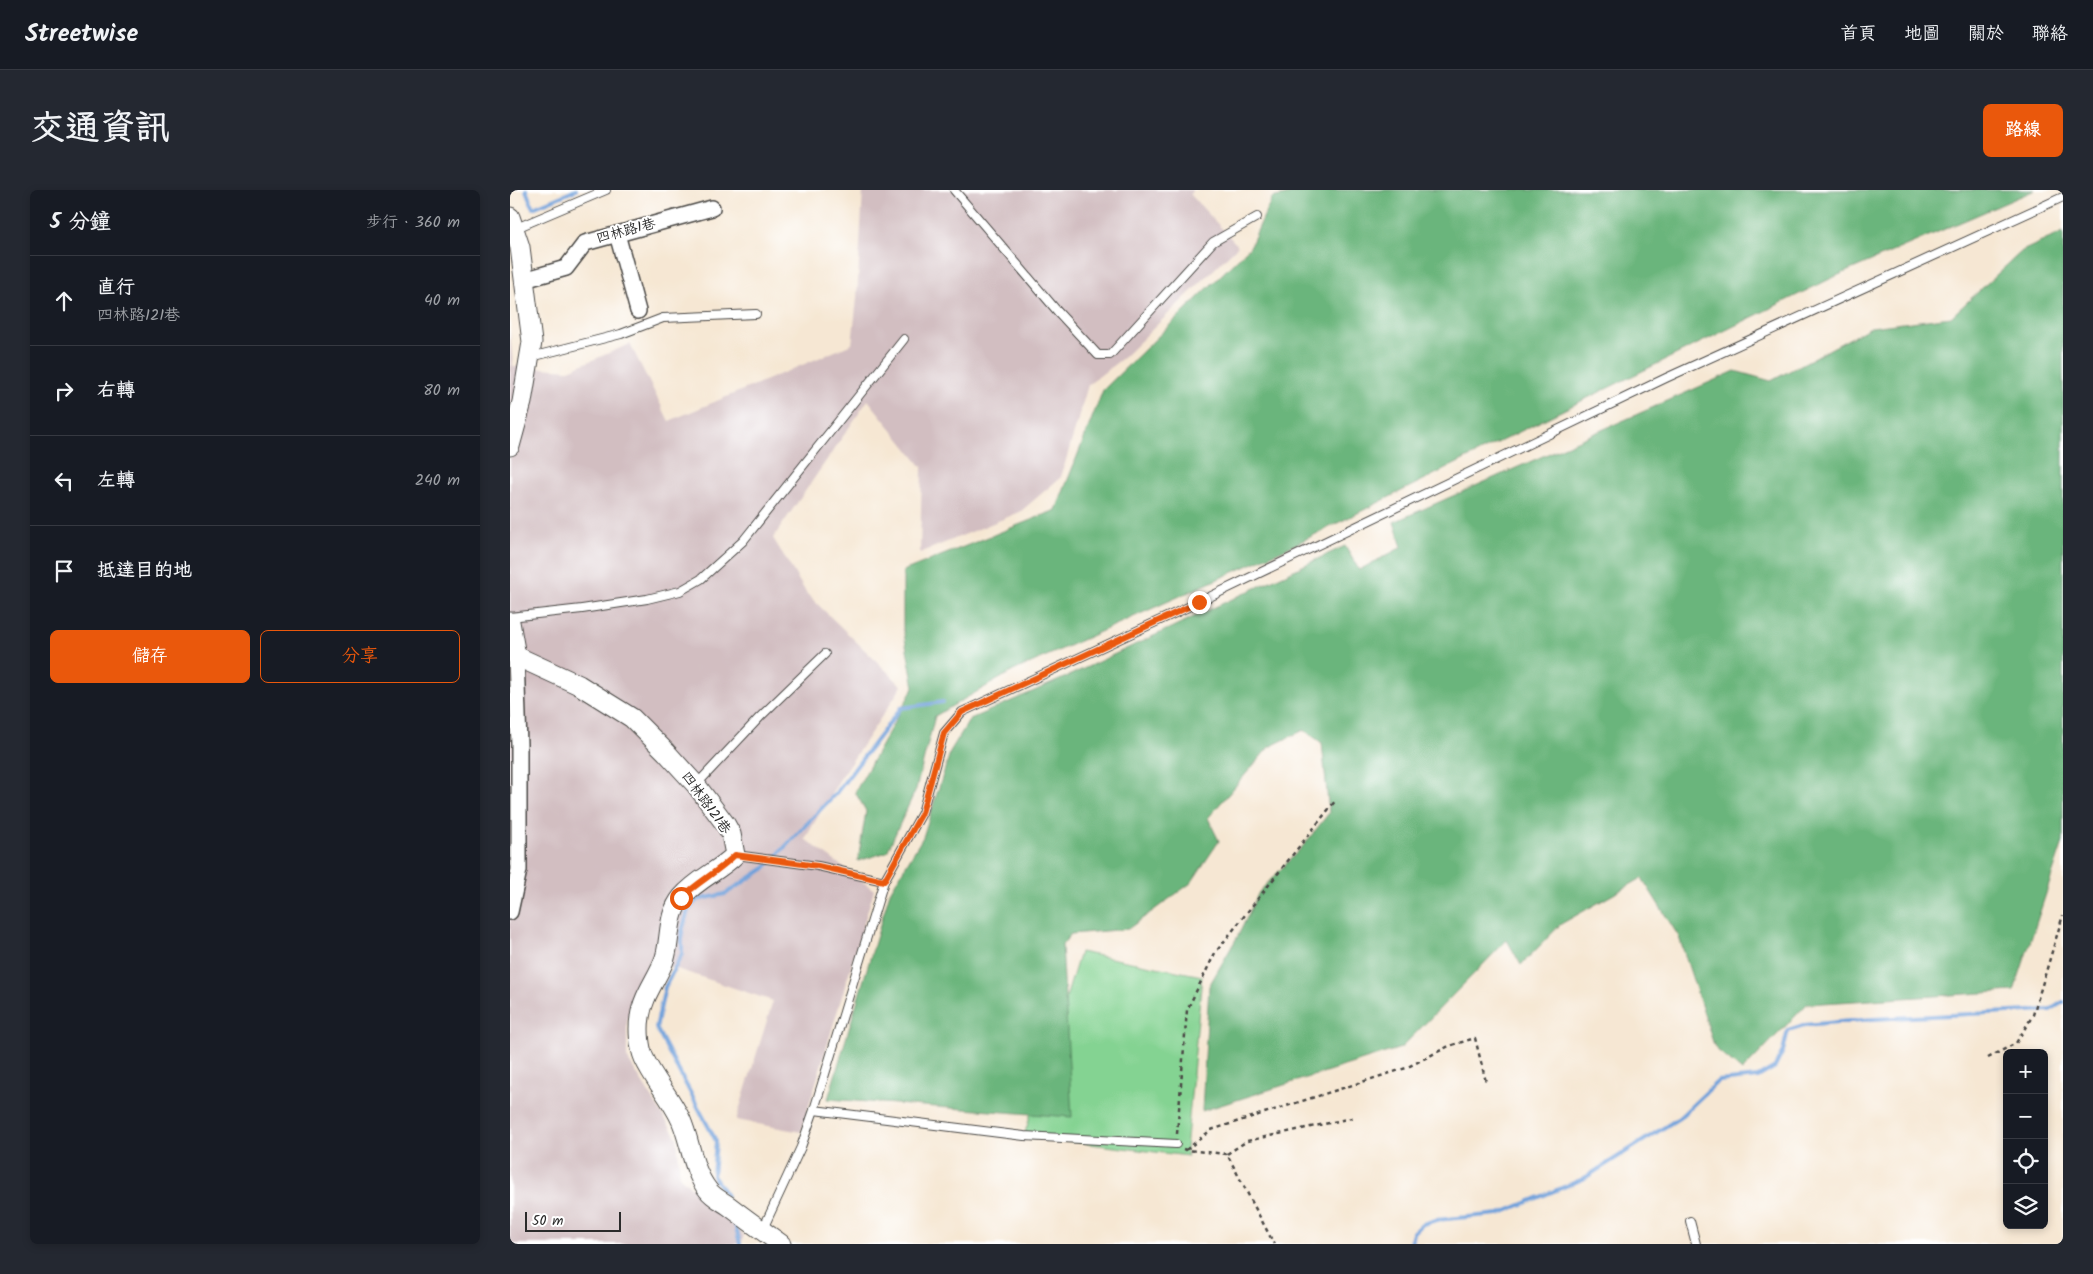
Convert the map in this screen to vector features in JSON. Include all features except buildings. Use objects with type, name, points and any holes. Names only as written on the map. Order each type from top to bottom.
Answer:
[{"type":"street","name":"四林路1巷","points":[[524,280],[566,268],[584,243],[712,208]]},
{"type":"street","points":[[510,446],[522,402],[532,342],[520,247],[512,223]]},
{"type":"street","points":[[617,234],[638,311]]},
{"type":"street","points":[[510,622],[516,656],[519,745],[519,870],[510,912]]},
{"type":"street","name":"四林路121巷","points":[[516,656],[579,685],[632,718],[696,786],[726,825],[731,834],[735,855]]},
{"type":"street","points":[[735,855],[724,866],[697,883],[681,898],[670,917],[668,948],[660,974],[644,1000],[640,1018],[640,1032],[643,1057],[681,1120],[696,1171],[709,1191],[761,1237],[781,1244]]},
{"type":"lane","points":[[512,223],[606,190]]},
{"type":"lane","points":[[954,190],[1058,312],[1098,355],[1110,355],[1214,242],[1257,218]]},
{"type":"lane","points":[[761,1237],[801,1147],[814,1110],[884,881],[922,813],[944,733],[962,712],[1199,602],[1666,378],[2063,197]]},
{"type":"lane","points":[[529,357],[621,334],[663,318],[756,314]]},
{"type":"lane","points":[[510,617],[647,599],[680,591],[700,579],[743,541],[904,339]]},
{"type":"lane","points":[[696,786],[760,717],[825,654]]},
{"type":"lane","points":[[735,855],[818,866],[884,881]]},
{"type":"lane","points":[[814,1110],[1024,1136],[1176,1144]]},
{"type":"lane","points":[[1690,1221],[1696,1244]]},
{"type":"path","points":[[1336,800],[1215,954],[1187,1010],[1176,1144],[1186,1150],[1227,1154],[1247,1141],[1356,1117]]},
{"type":"path","points":[[1988,1058],[2016,1043],[2033,1015],[2063,916]]},
{"type":"path","points":[[1186,1150],[1211,1130],[1406,1068],[1449,1046],[1475,1038],[1486,1082]]},
{"type":"path","points":[[1227,1154],[1274,1244]]},
{"type":"shaded area","points":[[863,190],[1193,190],[1190,194],[1238,246],[1124,357],[1088,385],[1061,477],[1020,512],[920,553],[922,467],[868,400],[773,538],[807,594],[902,686],[838,782],[805,839],[874,890],[801,1132],[736,1120],[773,1001],[650,960],[627,1020],[627,1058],[677,1138],[680,1177],[744,1235],[741,1244],[510,1244],[510,330],[513,366],[569,370],[630,344],[669,421],[852,344],[857,298]]},
{"type":"green space","points":[[1307,190],[2035,190],[1834,277],[1296,544],[1013,671],[935,716],[916,789],[887,852],[858,861],[866,811],[855,792],[914,687],[903,628],[903,571],[1056,510],[1103,390],[1250,247],[1272,198]]},
{"type":"green space","points":[[2063,232],[2063,842],[2014,991],[1807,1004],[1742,1071],[1715,1048],[1679,937],[1642,878],[1561,924],[1521,965],[1507,940],[1401,1048],[1202,1111],[1209,986],[1239,934],[1259,892],[1303,846],[1329,813],[1322,743],[1304,730],[1269,747],[1208,818],[1219,841],[1191,883],[1128,929],[1071,934],[1062,945],[1072,1117],[828,1099],[890,892],[923,837],[951,750],[970,719],[1064,678],[1345,546],[1359,570],[1402,547],[1394,522],[1735,371],[1771,381],[1871,327],[1951,317],[2022,251]]},
{"type":"green space","points":[[1080,952],[1202,976],[1186,1150],[1188,1156],[1024,1136]]},
{"type":"waterway","points":[[526,190],[533,208],[576,190]]},
{"type":"waterway","points":[[727,1196],[713,1176],[716,1141],[656,1028],[665,987],[682,954],[682,931],[688,911],[697,900],[725,894],[765,868],[836,793],[901,708],[943,702]]},
{"type":"waterway","points":[[1411,1244],[1413,1233],[1423,1224],[1436,1220],[1499,1214],[1583,1179],[1679,1118],[1718,1081],[1758,1077],[1775,1067],[1783,1051],[1788,1030],[1804,1025],[1873,1019],[2050,1010],[2063,1002]]},
{"type":"waterway","points":[[734,1219],[740,1244]]},
{"type":"route","points":[[681,898],[697,883],[724,866],[735,855],[818,866],[884,881],[922,813],[944,733],[962,712],[1199,602]]}]
